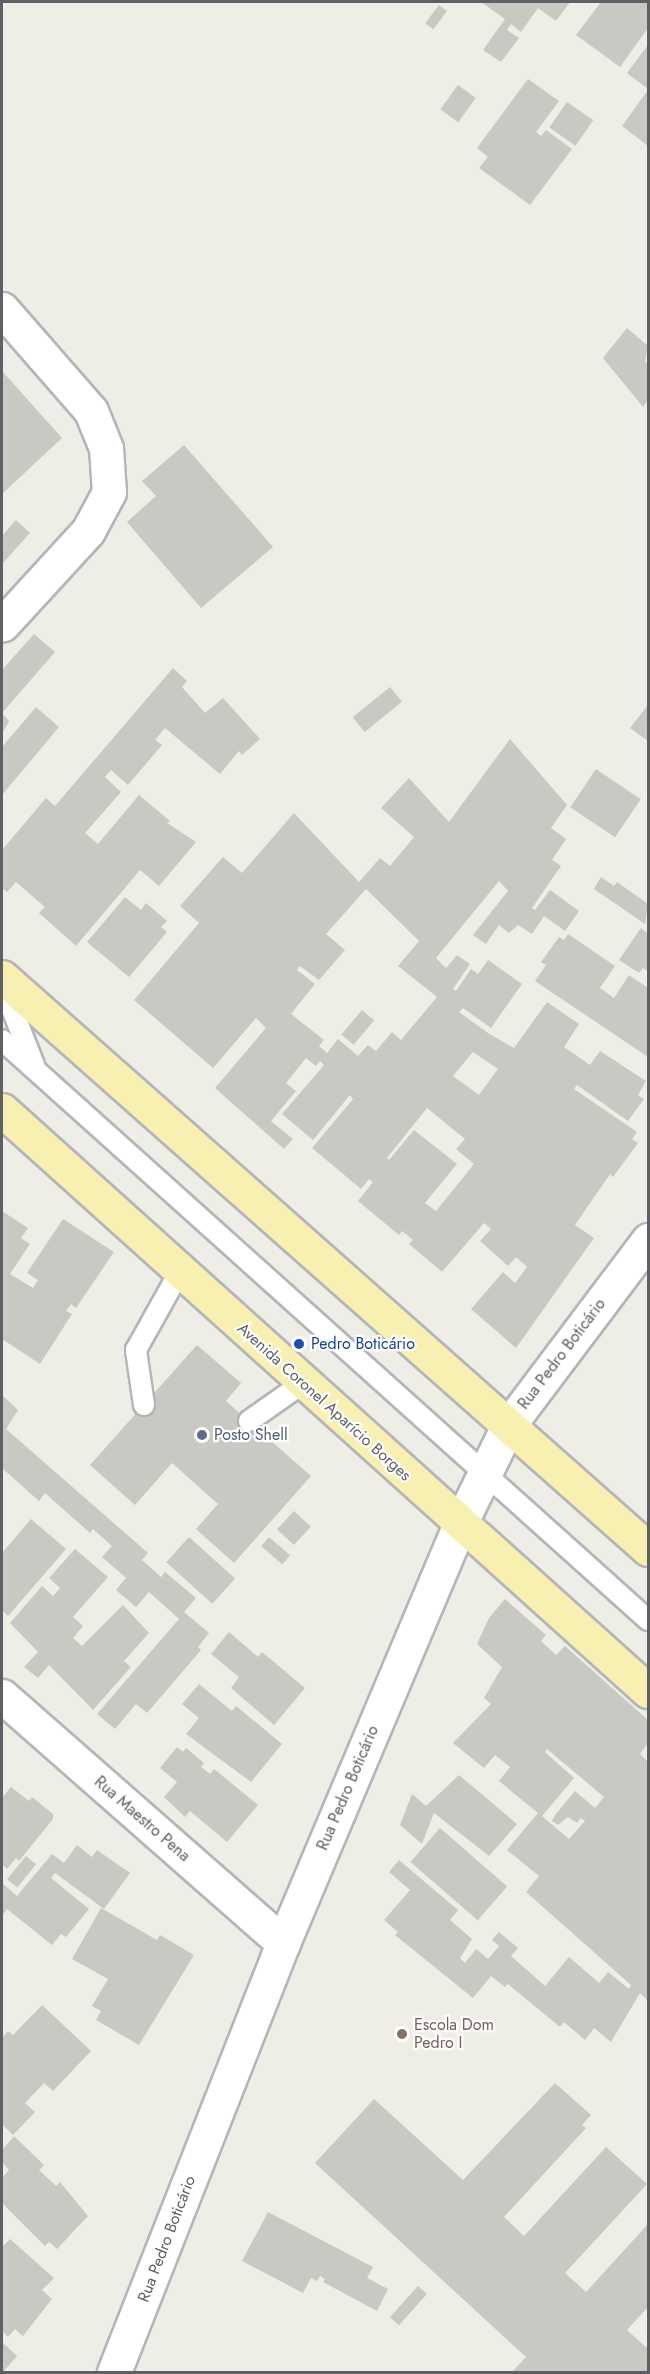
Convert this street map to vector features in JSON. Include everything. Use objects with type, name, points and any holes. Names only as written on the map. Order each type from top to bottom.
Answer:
[{"type":"main road","points":[[2,979],[648,1549]]},
{"type":"main road","name":"Avenida Coronel Aparício Borges","points":[[2,1110],[648,1691]]},
{"type":"street","points":[[2,309],[91,411],[106,448],[109,492],[88,531],[2,625]]},
{"type":"street","name":"Rua Pedro Boticário","points":[[114,2373],[283,1942],[460,1524],[508,1426],[648,1240]]},
{"type":"street","name":"Rua Maestro Pena","points":[[2,1696],[283,1942]]},
{"type":"lane","points":[[2,979],[36,1071]]},
{"type":"lane","points":[[2,1040],[648,1620]]},
{"type":"lane","points":[[144,1405],[136,1350],[180,1271]]},
{"type":"lane","points":[[249,1421],[303,1383]]},
{"type":"building","points":[[481,2],[570,2],[556,21],[538,8],[521,32],[511,24],[507,30],[519,38],[501,62],[483,50],[505,19]]},
{"type":"building","points":[[601,2],[648,2],[648,28],[620,67],[576,35]]},
{"type":"building","points":[[439,5],[447,11],[433,29],[425,23]]},
{"type":"building","points":[[648,45],[648,89],[627,73]]},
{"type":"building","points":[[528,79],[559,101],[536,132],[541,136],[546,130],[572,149],[530,205],[479,168],[488,157],[477,148]]},
{"type":"building","points":[[458,85],[476,98],[458,122],[440,109]]},
{"type":"building","points":[[648,90],[648,146],[622,126]]},
{"type":"building","points":[[567,102],[593,120],[575,146],[549,127]]},
{"type":"building","points":[[627,328],[648,346],[645,362],[648,365],[648,400],[643,407],[603,358]]},
{"type":"building","points":[[2,371],[62,438],[2,494]]},
{"type":"building","points":[[184,445],[273,547],[201,608],[127,522],[156,496],[142,481]]},
{"type":"building","points":[[16,520],[30,533],[2,564],[2,536]]},
{"type":"building","points":[[34,634],[55,652],[2,713],[2,670]]},
{"type":"building","points":[[173,668],[187,681],[182,687],[205,713],[223,698],[260,739],[242,755],[239,751],[220,774],[165,728],[155,740],[162,745],[128,785],[111,770],[105,777],[121,792],[85,833],[98,844],[139,795],[170,821],[167,823],[196,842],[159,886],[140,870],[76,946],[39,913],[45,907],[16,882],[7,892],[2,888],[2,850],[46,798],[55,806]]},
{"type":"building","points":[[390,687],[402,702],[365,732],[353,717]]},
{"type":"building","points":[[648,705],[648,741],[630,728]]},
{"type":"building","points":[[36,707],[59,727],[2,795],[2,747]]},
{"type":"building","points":[[2,713],[9,721],[2,734]]},
{"type":"building","points":[[510,739],[567,805],[551,828],[566,839],[552,860],[561,866],[532,908],[535,910],[550,890],[579,911],[565,931],[544,916],[532,934],[518,925],[509,933],[499,925],[486,944],[473,935],[508,891],[499,881],[436,958],[446,968],[457,955],[470,964],[453,989],[456,991],[471,969],[478,974],[488,960],[522,984],[491,1028],[463,1008],[459,1012],[514,1048],[547,1002],[579,1024],[564,1047],[590,1065],[600,1051],[646,1081],[638,1095],[644,1099],[628,1121],[577,1085],[574,1089],[637,1132],[632,1139],[638,1143],[613,1177],[610,1174],[575,1225],[594,1238],[516,1348],[471,1309],[503,1272],[515,1283],[527,1267],[516,1257],[508,1266],[480,1241],[491,1229],[484,1223],[442,1272],[409,1244],[413,1240],[402,1231],[399,1235],[358,1201],[373,1182],[369,1179],[361,1189],[312,1148],[353,1099],[350,1095],[313,1140],[282,1114],[324,1065],[320,1061],[316,1066],[306,1058],[286,1083],[296,1091],[271,1121],[293,1139],[284,1149],[215,1088],[266,1028],[256,1018],[213,1068],[134,1000],[199,923],[180,906],[223,857],[242,873],[294,813],[359,882],[380,858],[390,866],[414,837],[381,808],[409,778],[449,822]],"holes":[[[366,889],[419,941],[398,966],[437,997],[401,1040],[392,1032],[376,1051],[368,1045],[358,1056],[338,1039],[327,1053],[319,1046],[324,1040],[291,1014],[315,984],[297,970],[300,966],[319,980],[345,950],[326,934]],[[473,1052],[498,1069],[479,1095],[453,1076]],[[427,1108],[465,1139],[456,1149],[474,1164],[436,1211],[425,1203],[457,1164],[414,1130],[389,1160],[387,1158]]]},
{"type":"building","points":[[596,769],[641,799],[615,837],[570,807]]},
{"type":"building","points":[[601,877],[614,886],[617,882],[648,904],[645,924],[594,889]]},
{"type":"building","points":[[125,897],[141,910],[146,903],[167,921],[161,927],[167,932],[129,977],[87,942]]},
{"type":"building","points":[[641,928],[648,934],[648,971],[643,968],[639,973],[619,960]]},
{"type":"building","points":[[568,934],[615,966],[600,988],[614,998],[629,975],[648,988],[648,1057],[535,981],[546,965],[541,962],[559,937],[564,940]]},
{"type":"building","points":[[362,1010],[374,1020],[354,1045],[341,1035]]},
{"type":"building","points":[[2,1211],[28,1228],[21,1238],[30,1244],[10,1274],[33,1288],[38,1280],[27,1273],[63,1219],[114,1252],[76,1308],[71,1304],[66,1311],[72,1314],[40,1364],[2,1339]]},
{"type":"building","points":[[197,1345],[241,1383],[226,1401],[311,1476],[234,1563],[196,1529],[218,1504],[172,1463],[135,1505],[90,1465]]},
{"type":"building","points":[[2,1395],[18,1410],[6,1429],[148,1553],[142,1560],[161,1577],[165,1572],[196,1598],[184,1612],[209,1633],[198,1647],[201,1650],[147,1713],[136,1704],[115,1729],[97,1714],[179,1619],[149,1592],[136,1607],[116,1590],[126,1578],[102,1557],[112,1546],[93,1529],[90,1533],[45,1493],[39,1501],[2,1468]]},
{"type":"building","points":[[294,1511],[311,1527],[294,1545],[277,1529]]},
{"type":"building","points":[[31,1519],[66,1549],[8,1616],[2,1610],[2,1553]]},
{"type":"building","points":[[189,1537],[235,1578],[212,1604],[166,1562]]},
{"type":"building","points":[[269,1537],[290,1555],[282,1564],[261,1546]]},
{"type":"building","points":[[75,1549],[108,1577],[73,1617],[83,1626],[73,1638],[82,1646],[123,1605],[149,1633],[124,1661],[131,1667],[93,1710],[49,1665],[38,1678],[24,1667],[38,1652],[10,1623],[42,1586],[53,1596],[60,1588],[49,1578]]},
{"type":"building","points":[[505,1599],[546,1635],[541,1641],[556,1655],[565,1646],[648,1720],[648,1743],[640,1754],[648,1762],[648,2001],[640,1993],[611,2042],[594,2028],[585,2040],[564,2022],[560,2027],[508,1984],[505,1987],[491,1976],[473,1998],[395,1935],[398,1932],[384,1920],[410,1890],[389,1872],[399,1860],[458,1910],[450,1920],[472,1939],[460,1958],[465,1963],[476,1949],[488,1959],[499,1946],[492,1940],[499,1932],[518,1948],[511,1956],[545,1986],[569,1957],[599,1983],[608,1972],[629,1989],[631,1985],[526,1892],[539,1876],[507,1850],[538,1813],[499,1781],[510,1767],[495,1755],[484,1768],[453,1743],[491,1704],[484,1698],[502,1667],[477,1644],[489,1618]],"holes":[[[547,1749],[604,1797],[595,1808],[575,1791],[552,1821],[558,1825],[568,1817],[577,1823],[581,1818],[585,1821],[569,1839],[542,1816],[574,1778],[545,1752]]]},
{"type":"building","points":[[229,1632],[258,1657],[262,1652],[305,1688],[274,1725],[231,1688],[239,1677],[211,1654]]},
{"type":"building","points":[[199,1684],[232,1711],[236,1706],[282,1744],[251,1782],[186,1734],[199,1718],[182,1704]]},
{"type":"building","points":[[177,1747],[183,1752],[186,1748],[204,1763],[201,1767],[210,1774],[214,1769],[258,1805],[227,1842],[190,1811],[185,1817],[164,1797],[177,1782],[160,1768]]},
{"type":"building","points":[[459,1775],[517,1824],[489,1856],[434,1813],[422,1844],[400,1825],[412,1794],[426,1806]]},
{"type":"building","points":[[11,1787],[29,1801],[32,1797],[53,1814],[53,1819],[19,1861],[16,1858],[7,1869],[2,1864],[2,1798]]},
{"type":"building","points":[[440,1828],[507,1886],[478,1920],[410,1862]]},
{"type":"building","points":[[77,1845],[92,1857],[97,1850],[130,1873],[104,1909],[55,1873],[51,1878],[89,1909],[66,1937],[61,1934],[52,1945],[7,1909],[2,1916],[2,1883],[17,1896],[52,1854],[64,1863]]},
{"type":"building","points":[[26,1856],[36,1864],[17,1887],[7,1879]]},
{"type":"building","points":[[101,1908],[157,1940],[160,1935],[194,1955],[139,2045],[96,2020],[101,2011],[92,2006],[108,1979],[72,1959]]},
{"type":"building","points":[[42,2005],[91,2051],[53,2091],[44,2083],[25,2103],[35,2112],[13,2135],[2,2124],[2,2038],[8,2031],[13,2035]]},
{"type":"building","points":[[555,2083],[591,2115],[582,2125],[586,2128],[504,2217],[524,2236],[606,2147],[647,2184],[565,2273],[586,2292],[648,2224],[648,2307],[627,2330],[648,2349],[648,2372],[512,2372],[526,2357],[315,2163],[374,2099],[463,2180]]},
{"type":"building","points":[[14,2136],[44,2165],[39,2170],[56,2186],[60,2182],[88,2216],[57,2249],[49,2242],[45,2246],[2,2203],[2,2178],[9,2170],[2,2162],[2,2150]]},
{"type":"building","points":[[268,2212],[373,2267],[367,2278],[388,2289],[377,2311],[323,2282],[325,2279],[320,2276],[317,2281],[311,2278],[303,2293],[242,2261]]},
{"type":"building","points":[[10,2239],[54,2278],[42,2290],[52,2299],[23,2336],[15,2329],[8,2337],[2,2331],[2,2247]]},
{"type":"building","points":[[418,2286],[427,2294],[399,2325],[390,2317]]},
{"type":"building","points":[[2,2342],[17,2356],[3,2372],[2,2372]]},
{"type":"place","name":"Pedro Boticário","points":[[299,1344]]},
{"type":"place","name":"Posto Shell","points":[[202,1435]]},
{"type":"place","name":"Escola Dom Pedro I","points":[[402,2034]]}]
